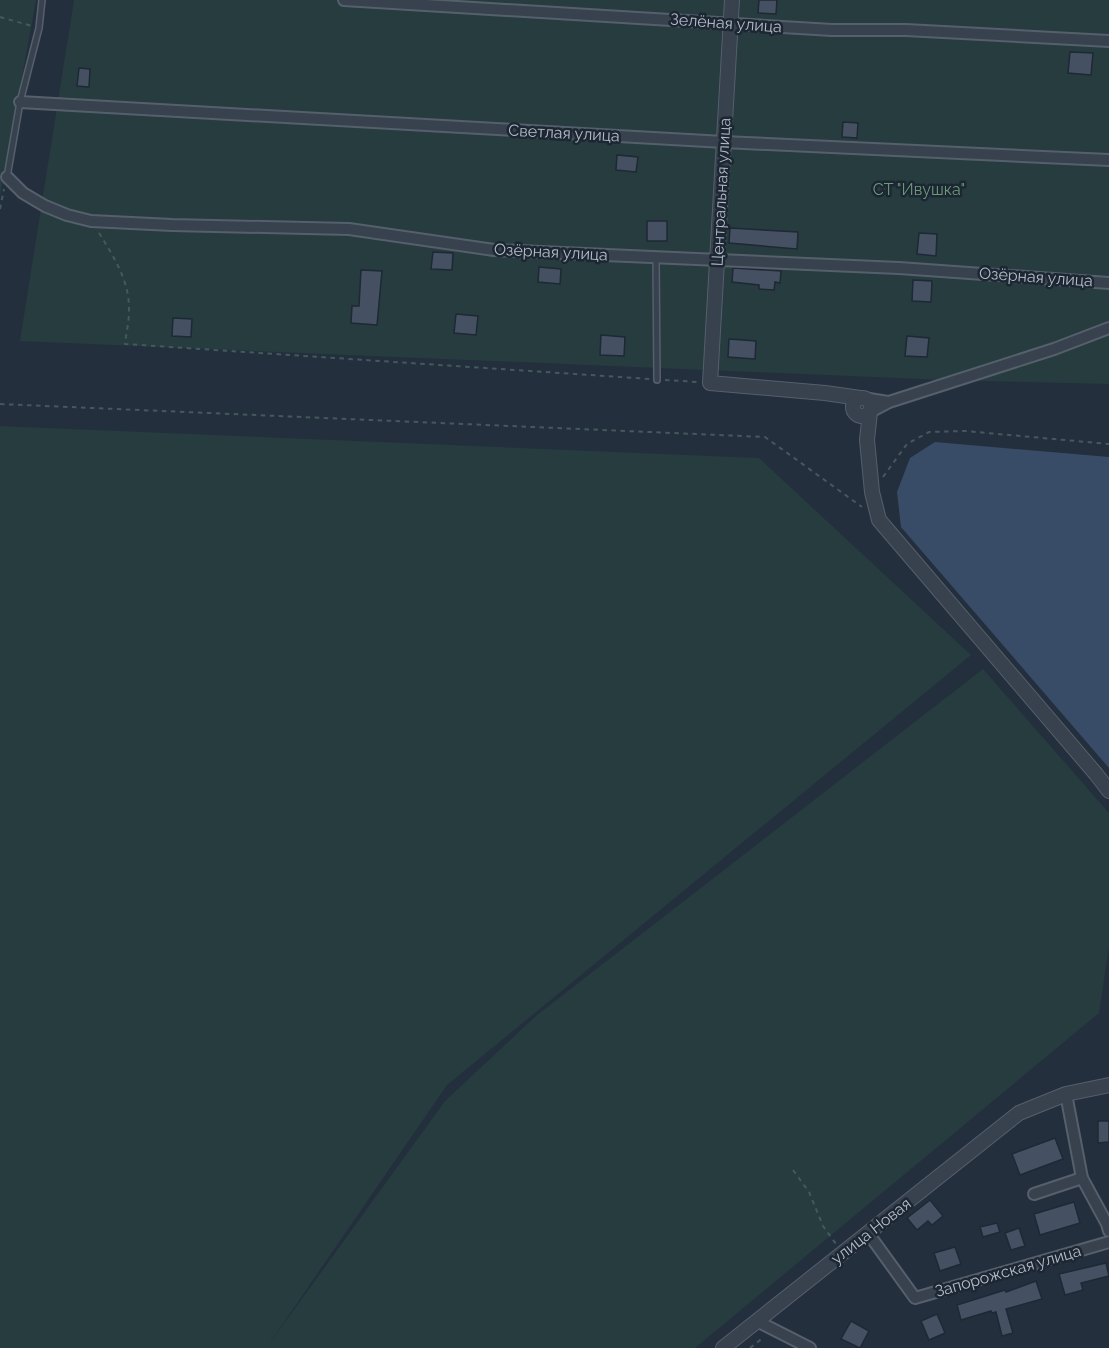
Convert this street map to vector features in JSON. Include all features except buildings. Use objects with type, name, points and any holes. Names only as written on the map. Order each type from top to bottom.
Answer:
[{"type":"street","name":"Зелёная улица","points":[[344,0],[832,30],[906,30],[1109,41]]},
{"type":"street","name":"Центральная улица","points":[[710,383],[732,0]]},
{"type":"street","name":"Светлая улица","points":[[20,102],[724,142],[1109,160]]},
{"type":"street","name":"Озёрная улица","points":[[7,177],[23,194],[45,206],[91,221],[349,229],[494,250],[899,267],[1109,283]]},
{"type":"street","points":[[710,383],[825,393],[858,405],[889,402],[1054,349],[1109,328]]},
{"type":"street","points":[[870,412],[889,402]]},
{"type":"street","points":[[858,405],[870,403],[867,440]]},
{"type":"street","points":[[858,405],[867,440],[872,492],[879,520],[1109,791]]},
{"type":"street","name":"улица Новая","points":[[723,1348],[1019,1113],[1066,1094],[1109,1085]]},
{"type":"street","points":[[1066,1094],[1082,1179],[1109,1231]]},
{"type":"street","points":[[1034,1194],[1082,1179]]},
{"type":"street","name":"Запорожская улица","points":[[868,1233],[915,1298],[1109,1242]]},
{"type":"street","points":[[757,1321],[810,1348]]},
{"type":"lane","points":[[7,177],[20,102],[39,28],[42,0]]},
{"type":"lane","points":[[656,256],[657,380]]},
{"type":"path","points":[[0,18],[39,28]]},
{"type":"path","points":[[0,209],[7,177]]},
{"type":"path","points":[[91,221],[123,276],[128,294],[129,311],[125,345],[710,383]]},
{"type":"path","points":[[0,404],[765,437],[879,520]]},
{"type":"path","points":[[872,492],[907,444],[929,432],[965,432],[1109,444]]},
{"type":"path","points":[[793,1170],[809,1192],[824,1226],[843,1254]]},
{"type":"path","points":[[750,1348],[773,1329]]},
{"type":"green space","points":[[0,0],[36,0],[0,197]]},
{"type":"green space","name":"СТ \"Ивушка\"","points":[[74,0],[1109,0],[1109,384],[943,380],[20,341]]},
{"type":"green space","points":[[0,426],[759,458],[971,655],[447,1085],[267,1347],[445,1101],[537,1015],[983,669],[1109,813],[1109,947],[1099,1013],[695,1348],[0,1348]]},
{"type":"water","points":[[935,442],[1109,457],[1109,768],[901,527],[897,492],[910,458]]}]
